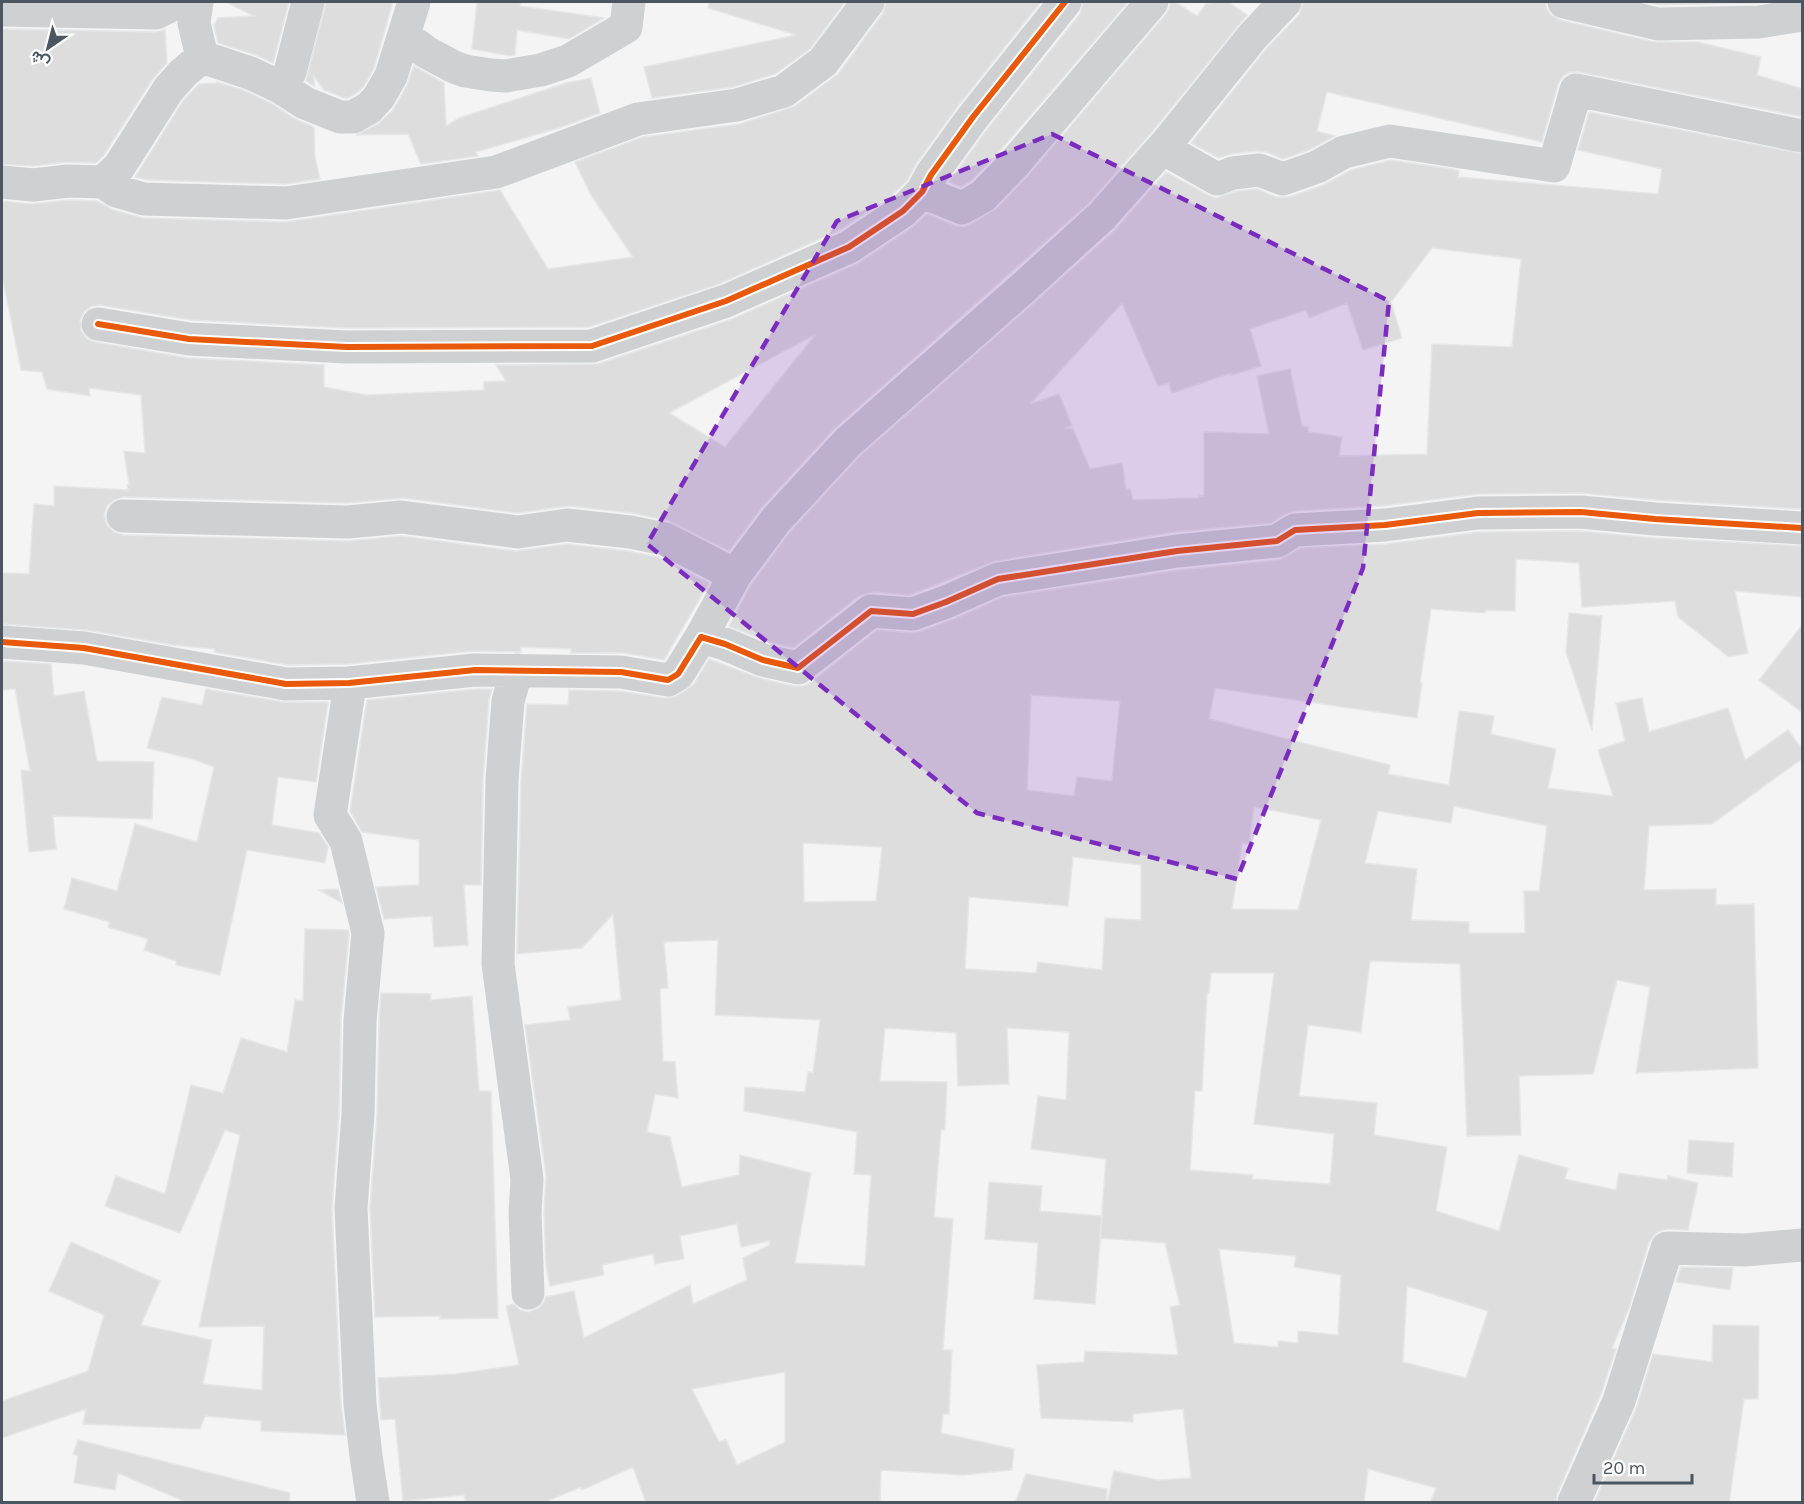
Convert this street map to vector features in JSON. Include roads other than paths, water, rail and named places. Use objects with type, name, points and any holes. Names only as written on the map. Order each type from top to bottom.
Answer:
[{"type":"street","points":[[2,10],[156,14],[176,2]]},
{"type":"street","points":[[197,2],[194,23],[202,57]]},
{"type":"street","points":[[280,87],[290,72],[308,2]]},
{"type":"street","points":[[202,57],[280,87],[305,103],[340,117],[353,117],[369,108],[392,76],[414,2]]},
{"type":"street","points":[[402,42],[417,45],[426,52],[465,71],[506,76],[541,70],[568,61],[626,27],[629,2]]},
{"type":"street","points":[[2,182],[33,185],[68,181],[103,182],[116,191],[144,199],[286,203],[496,172],[638,119],[737,105],[784,91],[823,62],[868,2]]},
{"type":"street","points":[[98,324],[189,339],[347,347],[592,346],[726,302],[849,248],[903,211],[922,192],[931,175],[973,117],[1065,2]]},
{"type":"street","points":[[922,192],[962,208],[982,196],[1013,165],[1152,2]]},
{"type":"street","points":[[2,642],[84,648],[286,684],[349,683],[475,670],[621,672],[668,680],[678,674],[735,575],[776,520],[848,442],[1102,216],[1166,144],[1253,36],[1285,2]]},
{"type":"street","points":[[1564,2],[1658,24],[1690,12],[1759,22],[1803,15]]},
{"type":"street","points":[[103,182],[119,167],[168,90],[202,57]]},
{"type":"street","points":[[1166,144],[1173,154],[1216,179],[1233,173],[1259,171],[1283,179],[1317,168],[1344,152],[1390,141],[1554,166],[1576,90],[1803,136]]},
{"type":"street","points":[[701,637],[763,660],[798,668],[871,610],[913,614],[946,603],[998,579],[1177,551],[1277,541],[1295,530],[1385,525],[1478,513],[1512,512],[1581,512],[1803,528]]},
{"type":"street","points":[[123,516],[348,522],[400,517],[518,532],[567,525],[630,532],[665,539],[735,575]]},
{"type":"street","points":[[517,670],[508,701],[502,780],[498,964],[527,1179],[525,1213],[528,1293]]},
{"type":"street","points":[[349,683],[330,815],[346,841],[368,933],[360,1021],[358,1114],[351,1208],[360,1404],[373,1503]]},
{"type":"street","points":[[1574,1503],[1619,1401],[1667,1248],[1745,1250],[1803,1245]]}]
